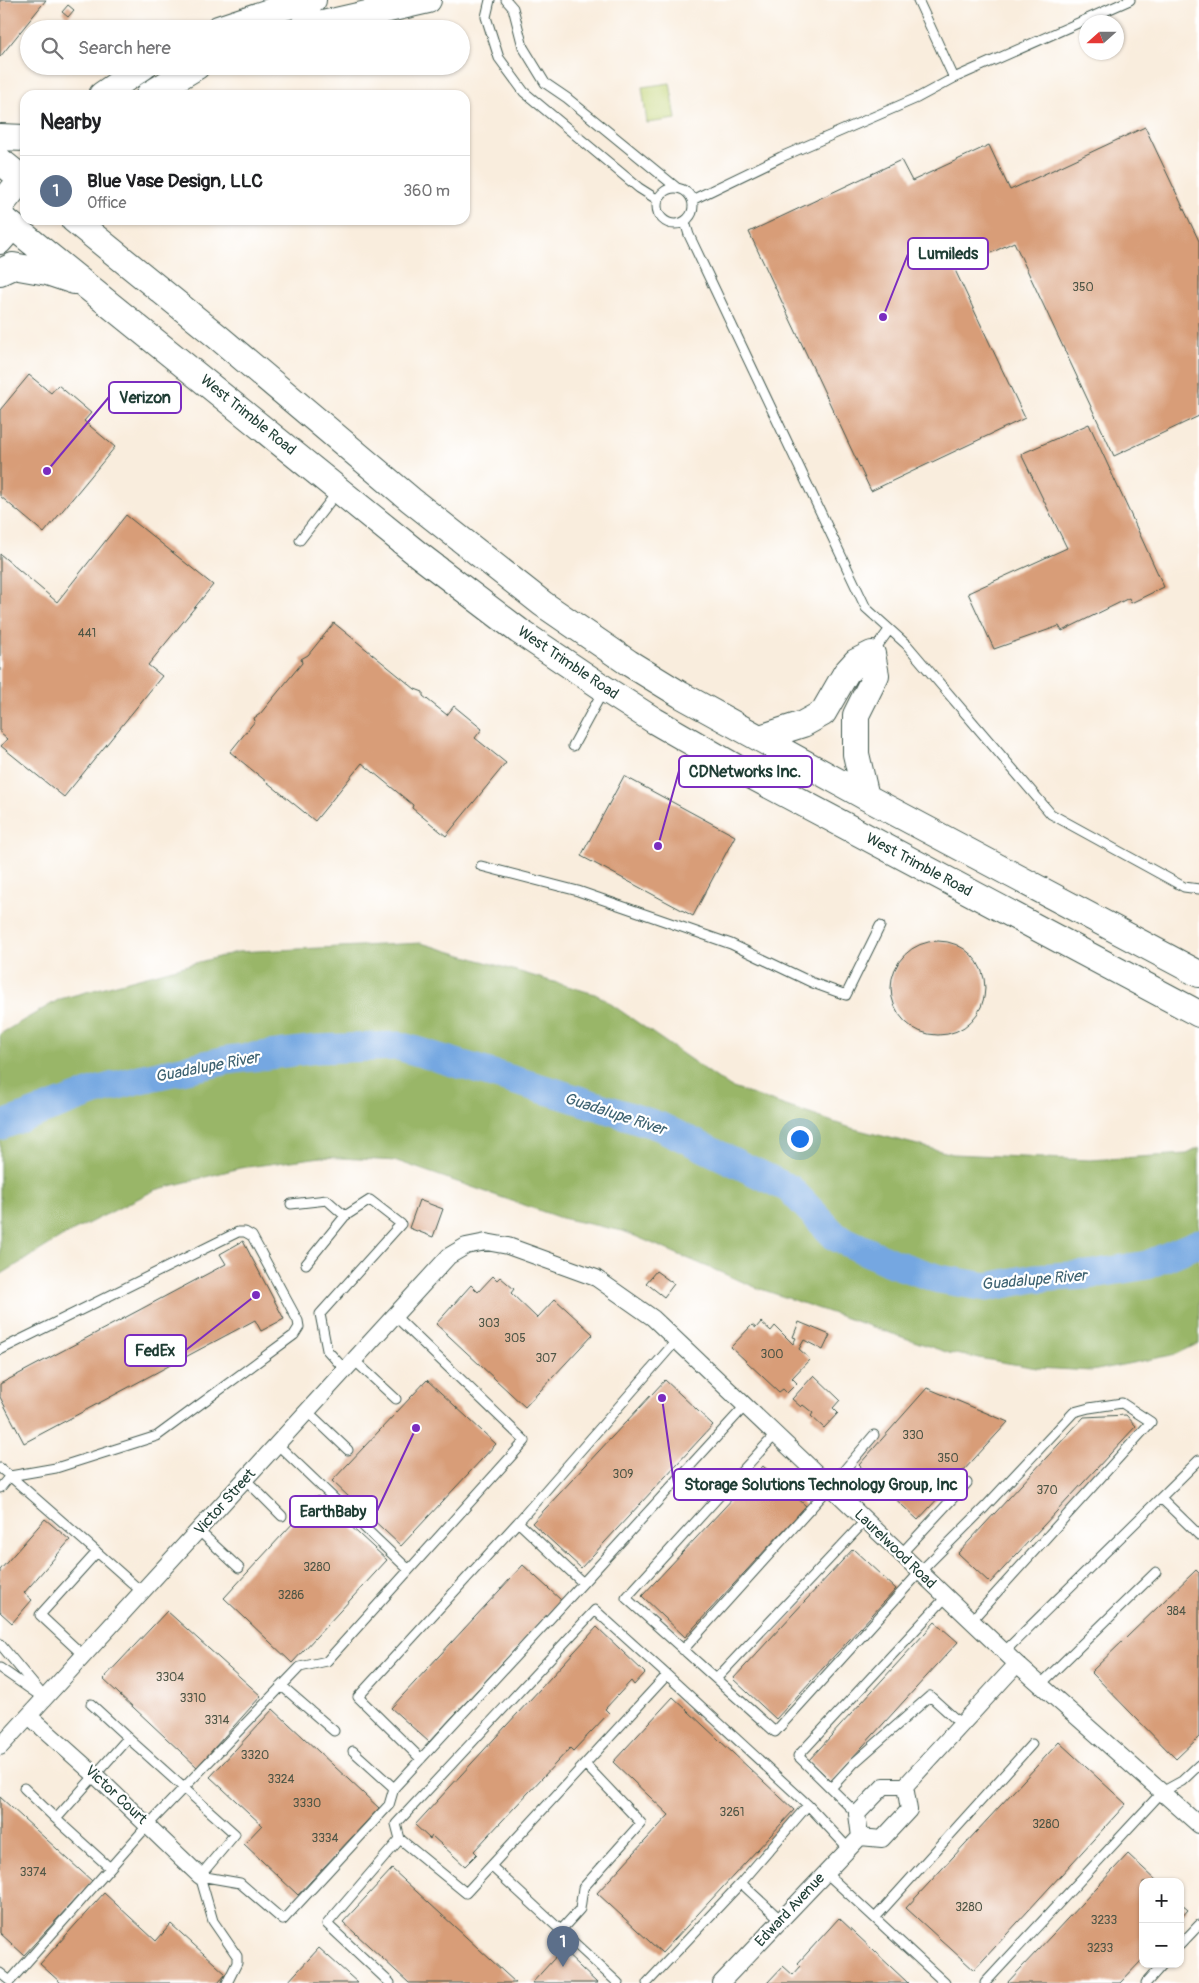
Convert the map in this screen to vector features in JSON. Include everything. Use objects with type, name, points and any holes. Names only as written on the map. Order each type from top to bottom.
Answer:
[{"type":"main road","points":[[245,20],[313,0]]},
{"type":"main road","points":[[340,20],[428,0]]},
{"type":"main road","points":[[109,90],[131,75]]},
{"type":"main road","points":[[157,90],[182,75]]},
{"type":"main road","points":[[0,137],[20,138]]},
{"type":"main road","points":[[0,161],[20,175]]},
{"type":"main road","points":[[8,221],[20,189]]},
{"type":"main road","name":"West Trimble Road","points":[[8,221],[419,555],[519,631],[604,689],[655,722],[735,767],[1199,1014]]},
{"type":"main road","points":[[80,225],[186,310],[411,500],[543,604],[629,663],[681,695],[866,797],[1199,974]]},
{"type":"main road","points":[[109,225],[186,310]]},
{"type":"main road","points":[[0,272],[13,266],[47,272],[84,284]]},
{"type":"main road","points":[[760,738],[802,724],[823,713],[846,673],[856,662],[872,654],[876,675],[856,715],[856,754],[866,797]]},
{"type":"main road","points":[[838,687],[863,701]]},
{"type":"street","name":"Laurelwood Road","points":[[449,1256],[466,1246],[486,1242],[508,1246],[596,1278],[653,1318],[1004,1652],[1199,1824]]},
{"type":"street","name":"Victor Street","points":[[0,1747],[449,1256]]},
{"type":"street","points":[[905,1786],[909,1810],[882,1839],[854,1843],[857,1814],[884,1786],[905,1786],[1017,1664]]},
{"type":"street","name":"Victor Court","points":[[29,1716],[95,1775],[200,1876]]},
{"type":"street","name":"Edward Avenue","points":[[722,1983],[854,1843]]},
{"type":"lane","points":[[490,0],[486,17],[499,58],[524,92],[639,188],[658,200]]},
{"type":"lane","points":[[506,0],[513,8],[523,47],[545,82],[677,188],[686,191],[692,200],[692,212],[685,222],[679,224],[667,222],[659,213],[658,200],[665,191],[677,188]]},
{"type":"lane","points":[[918,0],[954,78]]},
{"type":"lane","points":[[692,200],[780,157],[917,98],[954,78],[1130,0]]},
{"type":"lane","points":[[685,222],[689,235],[866,608],[907,645],[1051,814],[1184,887],[1199,889]]},
{"type":"lane","points":[[300,540],[340,489]]},
{"type":"lane","points":[[872,654],[889,630]]},
{"type":"lane","points":[[573,746],[604,689]]},
{"type":"lane","points":[[481,866],[578,891],[726,942],[814,983],[846,995],[880,926]]},
{"type":"lane","points":[[291,1204],[327,1200],[345,1216]]},
{"type":"lane","points":[[306,1264],[345,1216],[370,1200],[401,1224],[320,1314],[327,1350],[396,1399]]},
{"type":"lane","points":[[0,1350],[238,1232],[245,1232],[252,1236],[298,1321],[299,1327],[294,1336],[157,1436],[56,1468],[10,1476],[0,1488]]},
{"type":"lane","points":[[0,1973],[10,1981],[148,1825],[300,1667],[327,1661],[525,1441],[395,1316]]},
{"type":"lane","points":[[421,1759],[358,1697],[518,1522],[676,1341]]},
{"type":"lane","points":[[776,1435],[626,1598],[775,1732],[920,1572],[985,1507],[1074,1412],[1122,1402],[1151,1422],[971,1621]]},
{"type":"lane","points":[[200,1876],[240,1883],[283,1920],[389,1805],[394,1788],[745,1406]]},
{"type":"lane","points":[[307,1411],[348,1450]]},
{"type":"lane","points":[[683,1650],[830,1487],[874,1435]]},
{"type":"lane","points":[[277,1444],[409,1570]]},
{"type":"lane","points":[[1004,1652],[1199,1460]]},
{"type":"lane","points":[[0,1468],[142,1592]]},
{"type":"lane","points":[[245,1479],[282,1516]]},
{"type":"lane","points":[[901,1554],[967,1483]]},
{"type":"lane","points":[[1161,1498],[1199,1535]]},
{"type":"lane","points":[[716,1679],[866,1520]]},
{"type":"lane","points":[[518,1522],[583,1583]]},
{"type":"lane","points":[[198,1530],[239,1568]]},
{"type":"lane","points":[[84,1656],[40,1614],[97,1552]]},
{"type":"lane","points":[[1040,1685],[1156,1572]]},
{"type":"lane","points":[[857,1814],[798,1756],[946,1597]]},
{"type":"lane","points":[[667,1676],[466,1893],[400,1839],[396,1824],[595,1610],[667,1676],[808,1806],[854,1843]]},
{"type":"lane","points":[[0,1644],[45,1698]]},
{"type":"lane","points":[[0,1668],[45,1698]]},
{"type":"lane","points":[[282,1686],[334,1731]]},
{"type":"lane","points":[[831,1788],[854,1762],[930,1696],[961,1724]]},
{"type":"lane","points":[[91,1704],[235,1834],[200,1876]]},
{"type":"lane","points":[[56,1819],[128,1738]]},
{"type":"lane","points":[[875,1918],[1032,1744]]},
{"type":"lane","points":[[354,1751],[394,1788]]},
{"type":"lane","points":[[561,1930],[580,1909],[583,1888],[641,1823],[585,1764]]},
{"type":"lane","points":[[985,1983],[1162,1792],[1182,1781],[1199,1765]]},
{"type":"lane","points":[[24,1788],[110,1868]]},
{"type":"lane","points":[[647,1983],[741,1883],[808,1806]]},
{"type":"lane","points":[[390,1983],[328,1924],[400,1839]]},
{"type":"lane","points":[[491,1866],[618,1983]]},
{"type":"lane","points":[[825,1872],[945,1983]]},
{"type":"lane","points":[[200,1876],[213,1922],[236,1956],[237,1963],[227,1983]]},
{"type":"lane","points":[[741,1883],[780,1920]]},
{"type":"lane","points":[[1184,1941],[1199,1925]]},
{"type":"lane","points":[[1146,1983],[1159,1968]]},
{"type":"green space","points":[[670,83],[676,119],[647,123],[642,87]]},
{"type":"green space","points":[[421,943],[598,995],[730,1087],[851,1128],[953,1154],[1090,1160],[1187,1154],[1199,1148],[1199,1343],[1177,1354],[1092,1371],[1037,1368],[949,1353],[755,1287],[623,1231],[561,1218],[397,1161],[321,1157],[240,1168],[155,1190],[65,1235],[0,1275],[0,1034],[60,999],[237,952]]},
{"type":"building","points":[[0,0],[46,0],[30,20],[20,20],[20,32],[0,57]]},
{"type":"building","points":[[68,5],[74,10],[68,17],[62,12]]},
{"type":"building","points":[[1145,127],[1199,241],[1199,416],[1114,456],[1014,242],[955,270],[1025,418],[871,491],[749,232],[901,160],[912,181],[989,145],[1010,190]]},
{"type":"building","points":[[29,375],[51,393],[58,385],[91,413],[84,421],[115,447],[44,533],[0,496],[0,410]]},
{"type":"building","points":[[1089,424],[1164,587],[1131,603],[1129,598],[1062,631],[1059,626],[994,649],[968,593],[1067,548],[1021,454]]},
{"type":"building","points":[[126,515],[213,585],[148,665],[162,676],[64,797],[1,746],[7,739],[0,733],[0,554],[57,602]]},
{"type":"building","points":[[334,623],[415,689],[423,692],[423,696],[447,715],[454,706],[482,729],[475,738],[506,763],[446,836],[412,808],[413,805],[362,763],[315,821],[230,752],[255,721],[254,718],[260,714],[302,663],[301,659],[308,655]]},
{"type":"building","points":[[624,776],[735,836],[693,916],[581,856]]},
{"type":"building","points":[[938,941],[956,945],[971,955],[981,970],[985,988],[981,1006],[971,1021],[956,1031],[938,1035],[920,1031],[905,1021],[895,1006],[891,988],[895,970],[905,955],[920,945]]},
{"type":"building","points":[[419,1200],[443,1209],[433,1237],[409,1228]]},
{"type":"building","points":[[243,1241],[284,1319],[261,1331],[255,1320],[24,1443],[0,1397],[0,1384],[226,1264],[220,1254]]},
{"type":"building","points":[[656,1271],[674,1284],[664,1297],[646,1283]]},
{"type":"building","points":[[493,1276],[497,1280],[500,1277],[514,1289],[511,1293],[537,1318],[555,1299],[593,1334],[525,1407],[436,1324],[471,1285],[478,1292]]},
{"type":"building","points":[[761,1322],[771,1331],[775,1326],[793,1344],[796,1338],[793,1337],[799,1322],[830,1335],[823,1350],[804,1340],[799,1349],[810,1359],[792,1378],[797,1383],[787,1393],[783,1389],[779,1392],[731,1347],[752,1325],[756,1328]]},
{"type":"building","points":[[814,1375],[840,1400],[833,1408],[838,1413],[824,1428],[811,1416],[813,1413],[803,1405],[801,1407],[792,1399]]},
{"type":"building","points":[[427,1380],[496,1444],[401,1546],[332,1481]]},
{"type":"building","points":[[665,1380],[713,1425],[581,1568],[532,1523]]},
{"type":"building","points":[[927,1388],[1008,1422],[918,1520],[859,1465]]},
{"type":"building","points":[[1126,1415],[1136,1426],[990,1583],[958,1553],[1084,1417]]},
{"type":"building","points":[[763,1466],[806,1506],[685,1637],[642,1596]]},
{"type":"building","points":[[318,1496],[387,1560],[292,1663],[224,1598]]},
{"type":"building","points":[[45,1519],[70,1540],[24,1593],[32,1600],[12,1623],[0,1612],[0,1570]]},
{"type":"building","points":[[853,1549],[896,1589],[776,1719],[733,1679]]},
{"type":"building","points":[[523,1565],[561,1600],[429,1742],[391,1708]]},
{"type":"building","points":[[1196,1570],[1199,1573],[1199,1737],[1176,1759],[1091,1672]]},
{"type":"building","points":[[167,1611],[261,1696],[197,1767],[103,1679]]},
{"type":"building","points":[[935,1622],[958,1642],[831,1781],[809,1760]]},
{"type":"building","points":[[597,1627],[645,1673],[634,1685],[631,1681],[605,1709],[609,1713],[573,1751],[570,1748],[474,1851],[477,1854],[465,1866],[432,1836],[430,1839],[415,1825]]},
{"type":"building","points":[[673,1697],[794,1810],[662,1953],[597,1893],[669,1815],[613,1762]]},
{"type":"building","points":[[273,1709],[379,1808],[298,1895],[244,1844],[262,1825],[210,1777]]},
{"type":"building","points":[[1059,1742],[1126,1804],[974,1970],[906,1908]]},
{"type":"building","points":[[0,1797],[92,1881],[24,1955],[0,1933]]},
{"type":"building","points":[[1128,1854],[1154,1878],[1139,1878],[1139,1963],[1120,1983],[1007,1983]]},
{"type":"building","points":[[392,1869],[516,1983],[409,1983],[343,1922]]},
{"type":"building","points":[[104,1893],[156,1941],[171,1924],[226,1974],[218,1983],[61,1983],[40,1964]]},
{"type":"building","points":[[1184,1906],[1188,1910],[1184,1914]]},
{"type":"building","points":[[839,1918],[908,1983],[767,1983],[783,1966],[793,1975],[801,1966],[798,1963]]},
{"type":"building","points":[[319,1948],[358,1983],[287,1983]]},
{"type":"building","points":[[562,1950],[597,1983],[532,1983]]},
{"type":"waterway","name":"Guadalupe River","points":[[0,1126],[96,1091],[140,1079],[228,1060],[317,1049],[399,1046],[659,1126],[790,1189],[836,1237],[892,1263],[939,1279],[987,1287],[1035,1278],[1087,1275],[1147,1265],[1199,1243]]},
{"type":"place","name":"Lumileds","points":[[883,317]]},
{"type":"place","name":"Verizon","points":[[47,471]]},
{"type":"place","name":"CDNetworks Inc.","points":[[658,846]]},
{"type":"place","name":"FedEx","points":[[256,1295]]},
{"type":"place","name":"Storage Solutions Technology Group, Inc","points":[[662,1398]]},
{"type":"place","name":"EarthBaby","points":[[416,1428]]},
{"type":"place","name":"Blue Vase Design, LLC","points":[[563,1967]]}]
